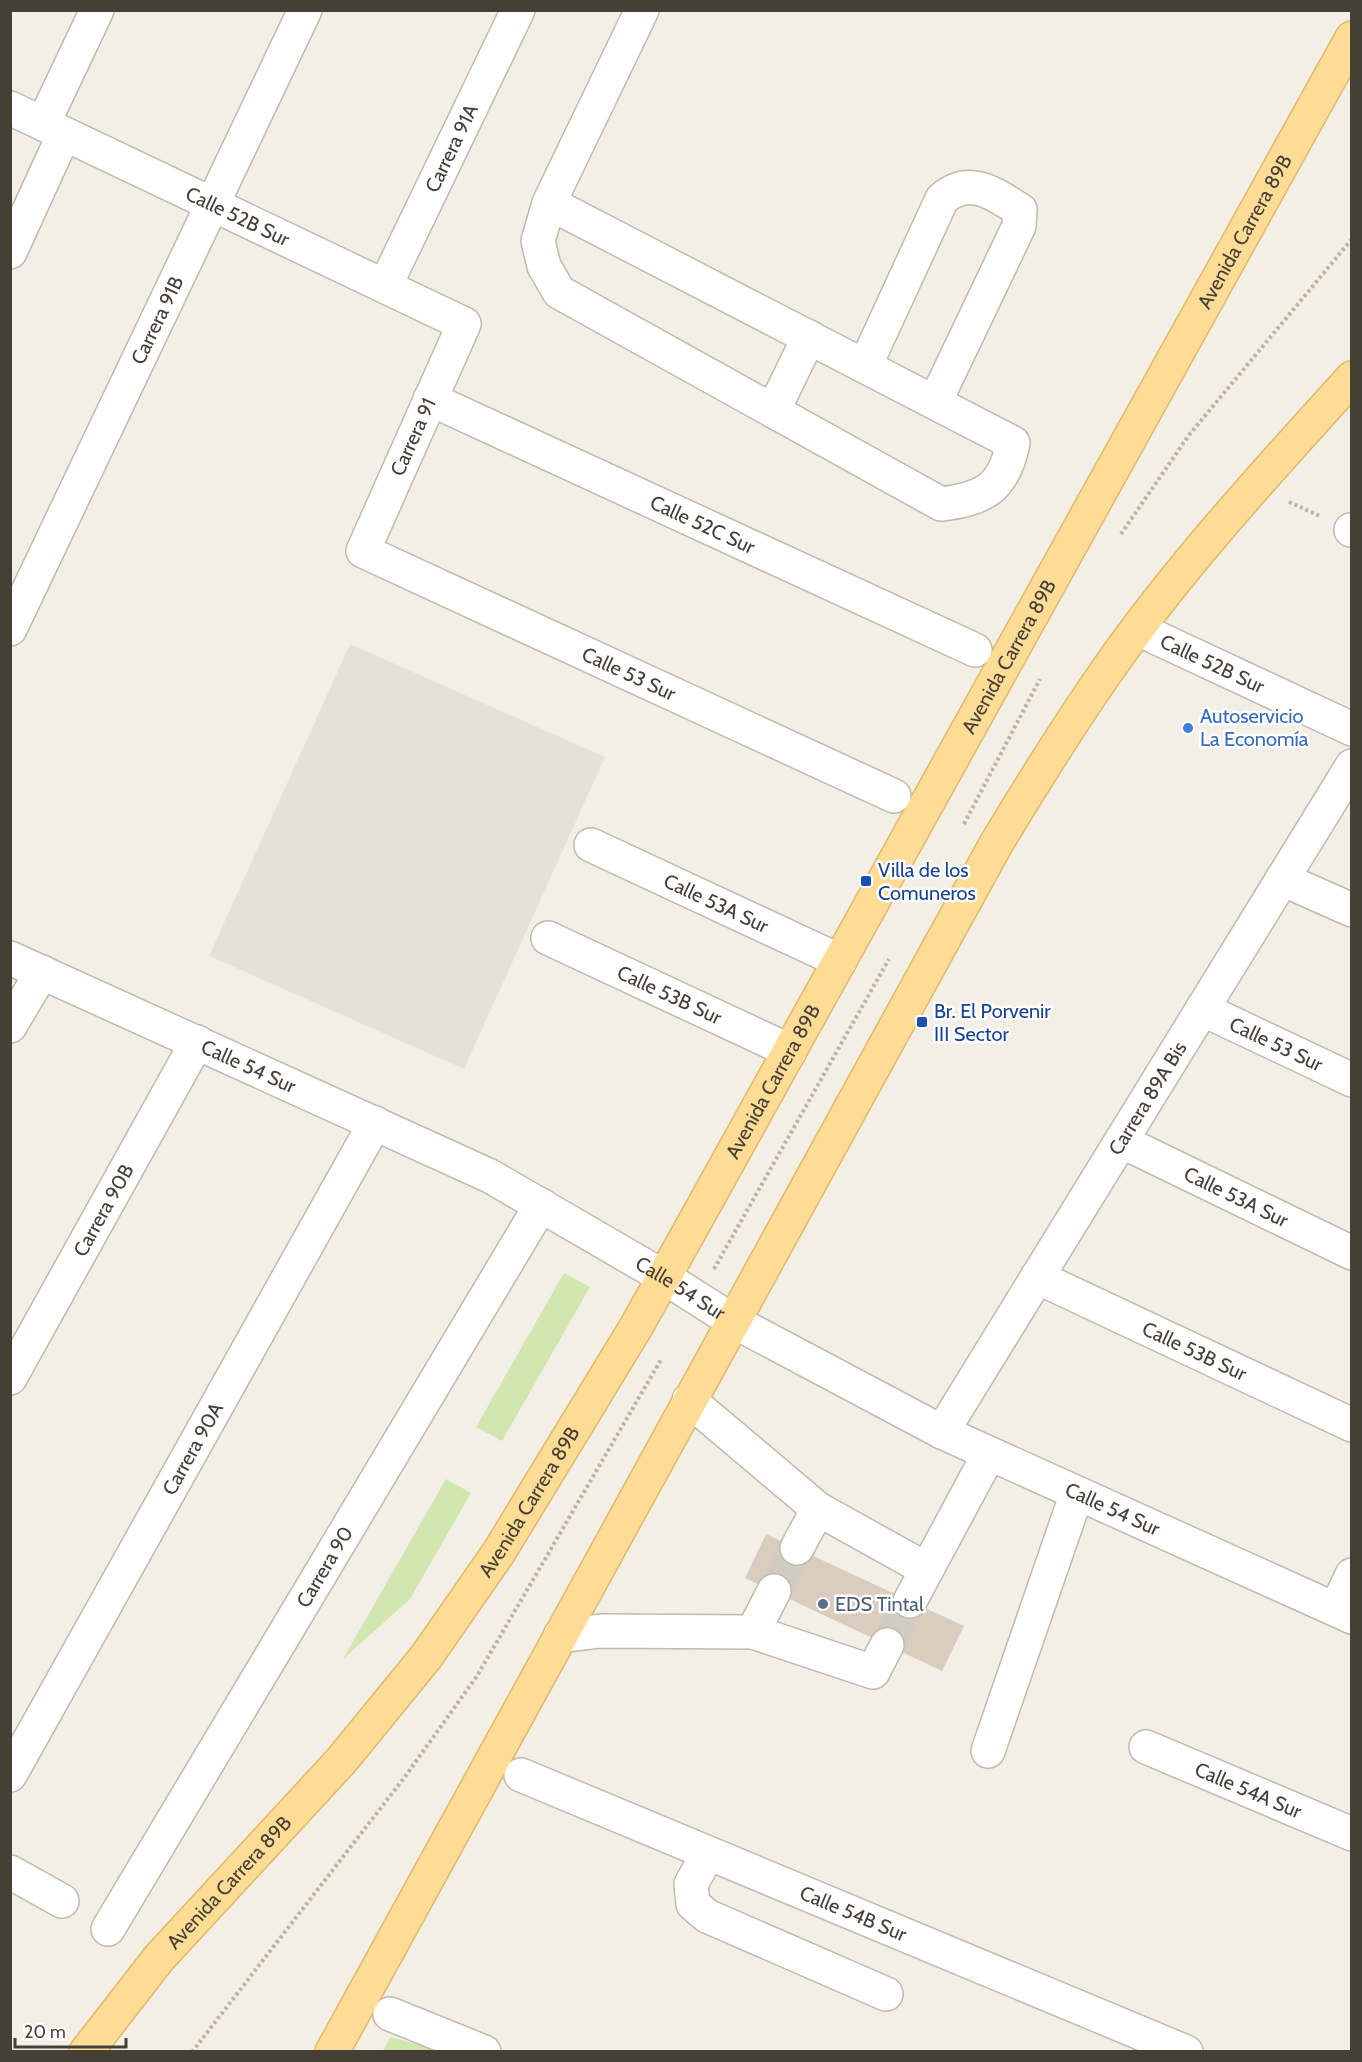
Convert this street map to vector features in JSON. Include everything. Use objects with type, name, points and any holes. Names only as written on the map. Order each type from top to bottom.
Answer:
[{"type":"main road","name":"Avenida Carrera 89B","points":[[86,2052],[159,1958],[341,1761],[426,1657],[499,1552],[664,1277],[1352,38]]},
{"type":"main road","points":[[332,2052],[996,844],[1052,753],[1138,629],[1254,487],[1352,378]]},
{"type":"street","points":[[10,252],[97,10]]},
{"type":"street","name":"Carrera 91B","points":[[10,629],[305,10]]},
{"type":"street","name":"Carrera 91A","points":[[385,286],[518,10]]},
{"type":"street","points":[[549,202],[1013,443],[1009,465],[992,487],[972,500],[941,504],[559,292],[544,266],[538,241],[549,202],[642,10]]},
{"type":"street","name":"Calle 52B Sur","points":[[10,108],[464,324]]},
{"type":"street","points":[[865,366],[942,199],[954,188],[971,185],[1012,205],[1020,210],[1019,226],[934,402]]},
{"type":"street","name":"Carrera 91","points":[[363,551],[464,324]]},
{"type":"street","points":[[773,411],[809,337]]},
{"type":"street","name":"Calle 52C Sur","points":[[430,399],[975,650]]},
{"type":"street","name":"Calle 53 Sur","points":[[363,551],[894,796]]},
{"type":"street","name":"Calle 52B Sur","points":[[1138,629],[1352,729]]},
{"type":"street","name":"Carrera 89A Bis","points":[[942,1432],[1352,766]]},
{"type":"street","name":"Calle 53A Sur","points":[[591,845],[840,961]]},
{"type":"street","points":[[1282,879],[1352,910]]},
{"type":"street","name":"Calle 53B Sur","points":[[548,938],[790,1051]]},
{"type":"street","name":"Calle 54 Sur","points":[[10,958],[490,1176],[664,1277],[733,1321],[942,1432],[1344,1613]]},
{"type":"street","points":[[10,1026],[42,972]]},
{"type":"street","name":"Calle 53 Sur","points":[[1202,1009],[1352,1080]]},
{"type":"street","name":"Carrera 90B","points":[[10,1378],[197,1042]]},
{"type":"street","name":"Carrera 90A","points":[[10,1775],[375,1124]]},
{"type":"street","name":"Calle 53A Sur","points":[[1121,1141],[1352,1253]]},
{"type":"street","name":"Carrera 90","points":[[108,1929],[541,1205]]},
{"type":"street","name":"Calle 53B Sur","points":[[1037,1277],[1352,1425]]},
{"type":"street","points":[[689,1400],[818,1509],[926,1569]]},
{"type":"street","points":[[910,1601],[989,1454]]},
{"type":"street","points":[[988,1751],[1077,1493]]},
{"type":"street","points":[[797,1548],[818,1509]]},
{"type":"street","points":[[1344,1613],[1352,1575]]},
{"type":"street","points":[[753,1632],[774,1592]]},
{"type":"street","points":[[560,1636],[600,1631],[753,1632],[873,1672],[887,1645]]},
{"type":"street","name":"Calle 54A Sur","points":[[1146,1748],[1352,1834]]},
{"type":"street","name":"Calle 54B Sur","points":[[521,1775],[1186,2052]]},
{"type":"street","points":[[708,1854],[691,1884],[693,1904],[707,1916],[886,1995]]},
{"type":"street","points":[[10,1872],[62,1902]]},
{"type":"street","points":[[390,2014],[484,2052]]},
{"type":"path","points":[[1254,487],[1351,530]]},
{"type":"shaded area","points":[[350,644],[605,757],[464,1069],[209,956]]},
{"type":"green space","points":[[564,1273],[590,1287],[502,1441],[476,1427]]},
{"type":"green space","points":[[446,1479],[471,1493],[410,1599],[343,1659]]},
{"type":"green space","points":[[390,2037],[443,2051],[383,2052]]},
{"type":"building","points":[[766,1534],[964,1626],[942,1671],[745,1578]]},
{"type":"tunnel","points":[[774,1591],[797,1548]]},
{"type":"tunnel","points":[[887,1645],[910,1601]]},
{"type":"place","name":"Autoservicio La Economía","points":[[1188,728]]},
{"type":"place","name":"Villa de los Comuneros","points":[[866,881]]},
{"type":"place","name":"Br. El Porvenir III Sector","points":[[922,1022]]},
{"type":"place","name":"EDS Tintal","points":[[823,1604]]}]
